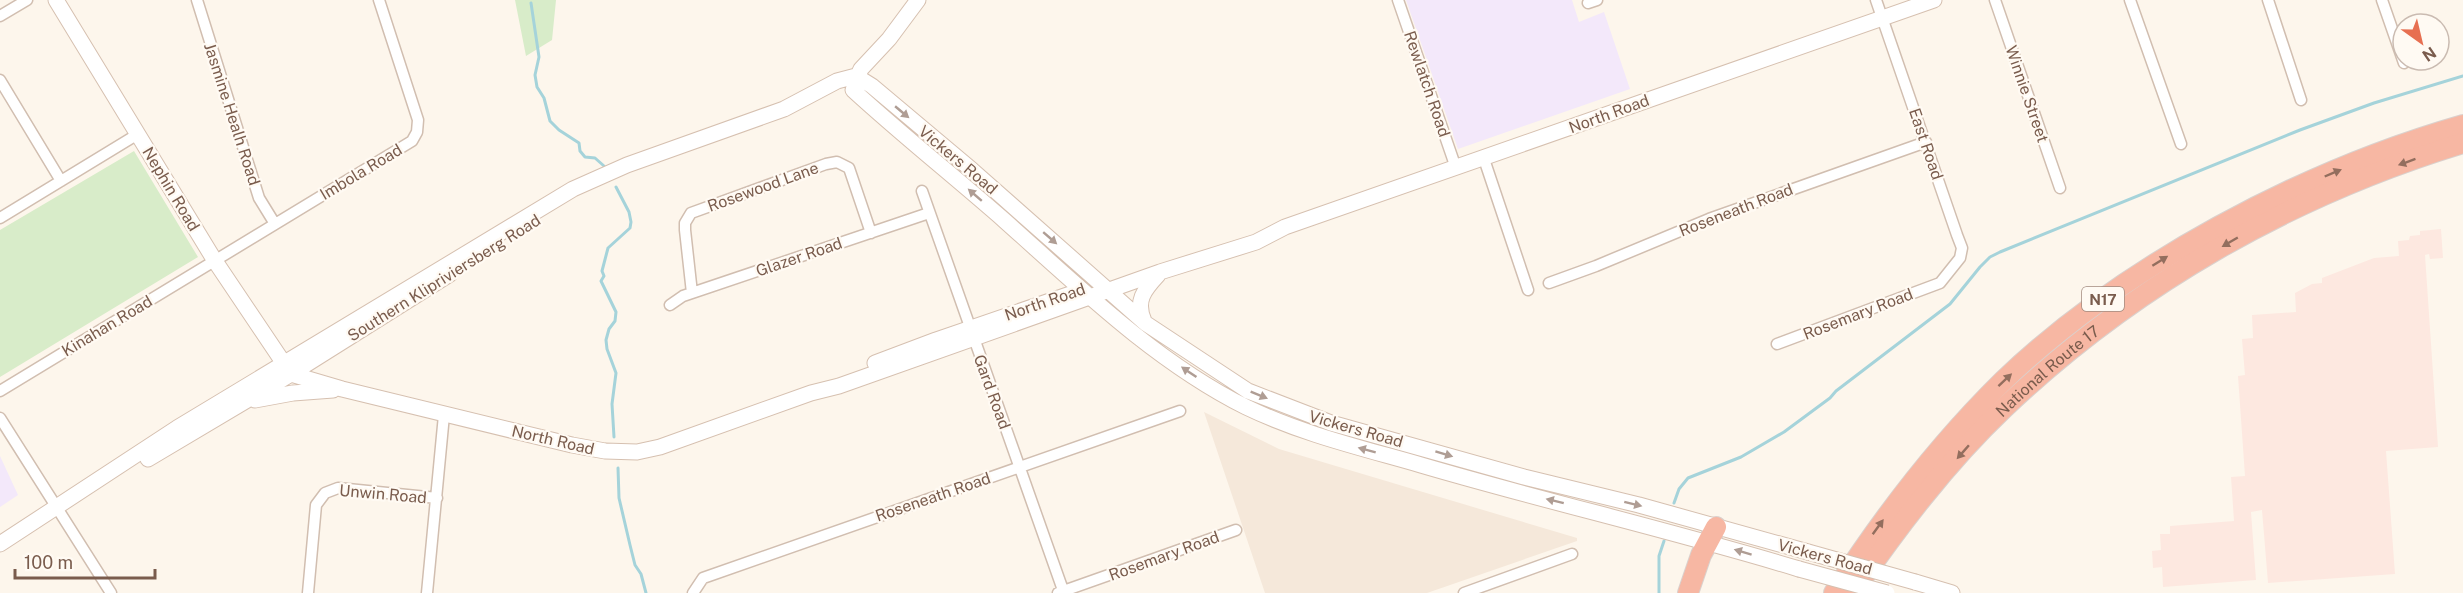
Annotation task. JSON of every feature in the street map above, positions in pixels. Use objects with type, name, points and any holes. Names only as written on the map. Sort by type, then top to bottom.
[{"type":"highway","name":"N17","points":[[1834,593],[1896,502],[1937,451],[2004,380],[2089,310],[2177,251],[2258,207],[2340,169],[2463,125]]},
{"type":"highway","name":"National Route 17","points":[[1851,593],[1923,497],[1982,430],[2042,373],[2123,308],[2200,259],[2309,202],[2375,174],[2463,143]]},
{"type":"highway","points":[[1688,593],[1712,534]]},
{"type":"main road","name":"Nephin Road","points":[[56,0],[215,261],[287,370]]},
{"type":"main road","points":[[854,83],[918,0]]},
{"type":"main road","name":"North Road","points":[[287,370],[342,389],[583,447],[630,453],[660,447],[811,393],[857,371],[971,334],[1254,233],[1285,227],[1484,159],[1934,0]]},
{"type":"main road","points":[[881,49],[875,71],[883,96]]},
{"type":"main road","name":"Vickers Road","points":[[854,83],[883,96],[972,170],[1145,323],[1242,388],[1299,412],[1712,534],[1799,569],[1887,593]]},
{"type":"main road","name":"Vickers Road","points":[[854,83],[1086,293],[1165,356],[1215,389],[1268,417],[1325,438],[1468,479],[1712,534],[1808,552],[1952,593]]},
{"type":"main road","name":"Southern Klipriviersberg Road","points":[[0,543],[235,407],[287,370],[418,289],[600,183],[781,119],[854,83]]},
{"type":"main road","name":"North Road","points":[[1103,287],[1256,242],[1285,227]]},
{"type":"main road","points":[[1047,301],[1057,287],[1055,266]]},
{"type":"main road","points":[[1145,323],[1141,314],[1140,298],[1160,272]]},
{"type":"main road","name":"North Road","points":[[971,334],[1047,301],[1086,293]]},
{"type":"main road","name":"Southern Klipriviersberg Road","points":[[53,512],[177,428],[287,370]]},
{"type":"main road","points":[[235,407],[277,395],[342,389]]},
{"type":"street","points":[[0,16],[27,0]]},
{"type":"street","name":"Jasmine Healh Road","points":[[197,0],[259,198],[275,224]]},
{"type":"street","name":"Imbola Road","points":[[215,261],[409,142],[417,132],[418,120],[414,104],[379,0]]},
{"type":"street","name":"Rewlatch Road","points":[[1398,0],[1456,168]]},
{"type":"street","name":"East Road","points":[[1876,0],[1962,248],[1957,263],[1940,283]]},
{"type":"street","name":"Winnie Street","points":[[1995,0],[2060,188]]},
{"type":"street","points":[[2130,0],[2181,144]]},
{"type":"street","points":[[2268,0],[2301,100]]},
{"type":"street","points":[[2382,0],[2391,26]]},
{"type":"street","points":[[0,81],[61,181]]},
{"type":"street","points":[[0,218],[138,134]]},
{"type":"street","name":"Roseneath Road","points":[[1549,283],[1615,259],[1709,219],[1926,142]]},
{"type":"street","points":[[1484,159],[1528,290]]},
{"type":"street","name":"Rosewood Lane","points":[[692,293],[685,230],[685,223],[691,213],[826,164],[837,162],[849,168],[871,232]]},
{"type":"street","name":"Gard Road","points":[[922,191],[1062,592]]},
{"type":"street","name":"Glazer Road","points":[[670,305],[692,293],[929,213]]},
{"type":"street","name":"Kinahan Road","points":[[0,391],[215,261]]},
{"type":"street","name":"Rosemary Road","points":[[1777,344],[1940,283]]},
{"type":"street","name":"Roseneath Road","points":[[693,593],[703,578],[1180,411]]},
{"type":"street","points":[[428,593],[444,415]]},
{"type":"street","points":[[0,418],[53,512],[111,593]]},
{"type":"street","name":"Unwin Road","points":[[308,593],[316,505],[325,494],[338,488],[437,498]]},
{"type":"street","name":"Rosemary Road","points":[[1062,592],[1236,530]]},
{"type":"street","points":[[1464,593],[1572,554]]},
{"type":"shaded area","points":[[1406,0],[1572,0],[1579,22],[1604,12],[1630,89],[1458,149]]},
{"type":"shaded area","points":[[2441,229],[2443,258],[2430,259],[2429,254],[2425,255],[2438,447],[2386,451],[2395,574],[2268,583],[2262,510],[2251,512],[2256,580],[2163,587],[2162,567],[2153,568],[2152,551],[2161,550],[2160,534],[2170,534],[2170,526],[2234,521],[2231,477],[2245,476],[2238,376],[2245,375],[2242,339],[2253,338],[2252,315],[2296,312],[2295,293],[2312,284],[2322,283],[2322,278],[2374,258],[2399,256],[2398,241],[2409,240],[2410,236],[2420,235],[2420,231]]},
{"type":"shaded area","points":[[1204,412],[1279,449],[1577,538],[1577,541],[1427,593],[1265,593]]},
{"type":"shaded area","points":[[0,456],[18,495],[0,507]]},
{"type":"green space","points":[[515,0],[556,0],[552,40],[526,56]]},
{"type":"green space","points":[[134,151],[198,257],[0,377],[0,230]]},
{"type":"waterway","points":[[531,3],[539,57],[535,75],[537,87],[544,98],[550,121],[579,143],[580,151],[585,157],[595,158],[604,166]]},
{"type":"waterway","points":[[1674,503],[1679,489],[1688,478],[1741,457],[1784,432],[1830,398],[1836,391],[1950,304],[1990,257],[2300,130],[2374,103],[2463,76]]},
{"type":"waterway","points":[[614,437],[612,404],[616,373],[606,340],[609,329],[615,321],[616,312],[601,281],[604,276],[602,271],[608,248],[630,228],[631,222],[629,212],[616,187]]},
{"type":"waterway","points":[[618,468],[619,498],[635,565],[641,574],[646,593]]},
{"type":"waterway","points":[[1659,593],[1659,556],[1664,541]]}]
